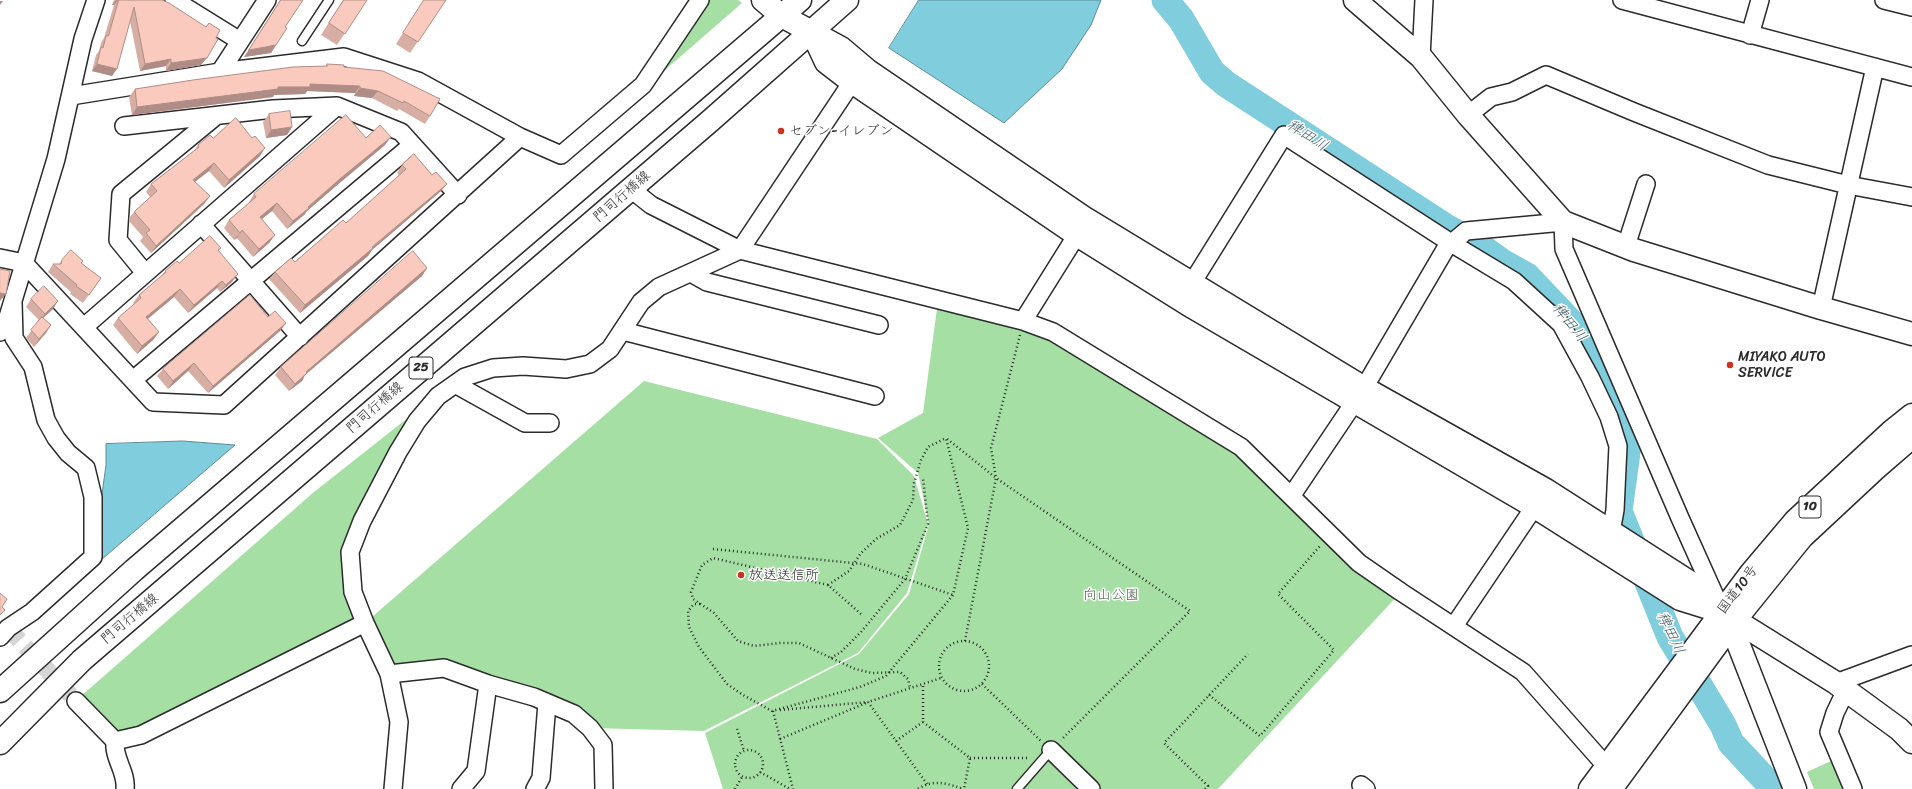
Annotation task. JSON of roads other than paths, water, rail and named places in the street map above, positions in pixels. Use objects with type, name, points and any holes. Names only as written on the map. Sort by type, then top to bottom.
[{"type":"main road","points":[[763,0],[782,16],[812,32],[826,62],[859,76],[1081,227],[1188,305],[1360,395],[1540,499],[1610,532],[1691,583],[1730,618],[1841,687],[1899,729],[1912,742]]},
{"type":"main road","name":"25","points":[[0,691],[134,570],[800,0]]},
{"type":"main road","name":"門司行橋線","points":[[0,743],[82,660],[631,189],[847,0]]},
{"type":"main road","points":[[1366,5],[1421,56],[1468,114],[1563,222],[1626,246],[1821,308],[1912,334]]},
{"type":"main road","points":[[1081,227],[1192,283],[1360,395]]},
{"type":"main road","name":"国道10号","points":[[1611,789],[1730,618],[1751,573],[1795,521],[1912,414]]},
{"type":"main road","name":"国道10号","points":[[1590,789],[1730,618],[1802,537],[1875,469],[1912,437]]},
{"type":"main road","points":[[1540,499],[1680,599],[1730,618],[1795,789]]},
{"type":"street","points":[[0,332],[8,317],[13,302],[56,159],[83,39],[96,0]]},
{"type":"street","points":[[174,0],[240,41]]},
{"type":"street","points":[[220,72],[267,0]]},
{"type":"street","points":[[71,96],[220,72],[344,57],[418,81],[520,137],[561,155],[643,85],[700,0]]},
{"type":"street","points":[[1421,56],[1424,0]]},
{"type":"street","points":[[1622,0],[1912,77]]},
{"type":"street","points":[[1750,35],[1760,0]]},
{"type":"street","points":[[1884,0],[1912,8]]},
{"type":"street","points":[[1821,308],[1875,66]]},
{"type":"street","points":[[1468,114],[1491,97],[1512,92],[1546,74],[1634,112],[1768,165],[1848,185],[1912,197]]},
{"type":"street","points":[[393,789],[399,722],[389,674],[365,623],[353,592],[350,552],[362,521],[398,452],[417,421],[438,396],[465,377],[493,368],[523,366],[566,369],[590,364],[610,349],[641,302],[660,287],[740,250],[859,76]]},
{"type":"street","points":[[124,126],[272,109],[336,106],[401,132],[458,195]]},
{"type":"street","points":[[84,327],[336,106]]},
{"type":"street","points":[[145,273],[118,240],[121,194],[216,115]]},
{"type":"street","points":[[1192,283],[1284,135],[1514,281],[1561,324],[1590,377],[1609,417],[1618,446],[1616,504],[1610,532]]},
{"type":"street","points":[[0,258],[24,262],[153,402],[224,405],[458,195],[520,137]]},
{"type":"street","points":[[133,380],[412,145]]},
{"type":"street","points":[[1626,246],[1646,184]]},
{"type":"street","points":[[631,189],[651,205],[740,250],[1023,321],[1053,332],[1241,447],[1292,495],[1360,563],[1523,672],[1607,767]]},
{"type":"street","points":[[1292,495],[1360,395],[1446,248],[1466,231],[1563,222],[1564,249],[1680,518],[1730,618]]},
{"type":"street","points":[[201,224],[300,337]]},
{"type":"street","points":[[1023,321],[1081,227]]},
{"type":"street","points":[[691,273],[707,282],[879,325]]},
{"type":"street","points":[[0,637],[8,628],[32,612],[93,557],[93,497],[86,468],[68,453],[56,438],[46,420],[33,367],[14,338],[13,302]]},
{"type":"street","points":[[623,331],[875,396]]},
{"type":"street","points":[[455,384],[525,423],[550,423]]},
{"type":"street","points":[[1454,626],[1540,499]]},
{"type":"street","points":[[115,741],[141,735],[365,623]]},
{"type":"street","points":[[1853,789],[1829,732],[1841,687],[1912,655]]},
{"type":"street","points":[[389,674],[444,668],[488,684],[547,702],[574,714],[590,728],[603,745],[604,789]]},
{"type":"street","points":[[461,789],[476,770],[488,684]]},
{"type":"street","points":[[76,701],[115,741]]},
{"type":"street","points":[[535,789],[541,778],[547,702]]},
{"type":"street","points":[[115,741],[114,750],[126,781],[125,789]]},
{"type":"street","points":[[1047,754],[1091,789]]},
{"type":"lane","points":[[302,41],[329,0]]},
{"type":"lane","points":[[1017,789],[1047,754]]},
{"type":"water","points":[[919,0],[1101,0],[1091,25],[1062,69],[1004,123],[889,48]]},
{"type":"water","points":[[183,441],[235,445],[101,560],[100,509],[106,465],[106,444]]},
{"type":"waterway","name":"稗田川","points":[[1165,0],[1181,19],[1212,72],[1226,84],[1446,227],[1477,244],[1502,262],[1527,276],[1582,334],[1614,405],[1628,445],[1619,511],[1670,637],[1723,725],[1731,743],[1774,789]]},
{"type":"tunnel","points":[[8,628],[76,701]]},
{"type":"place","name":"セブン-イレブン","points":[[781,131]]},
{"type":"place","name":"MIYAKO AUTO SERVICE","points":[[1730,365]]},
{"type":"place","name":"放送送信所","points":[[741,575]]},
{"type":"park label","name":"向山公園","points":[[1111,595]]}]
